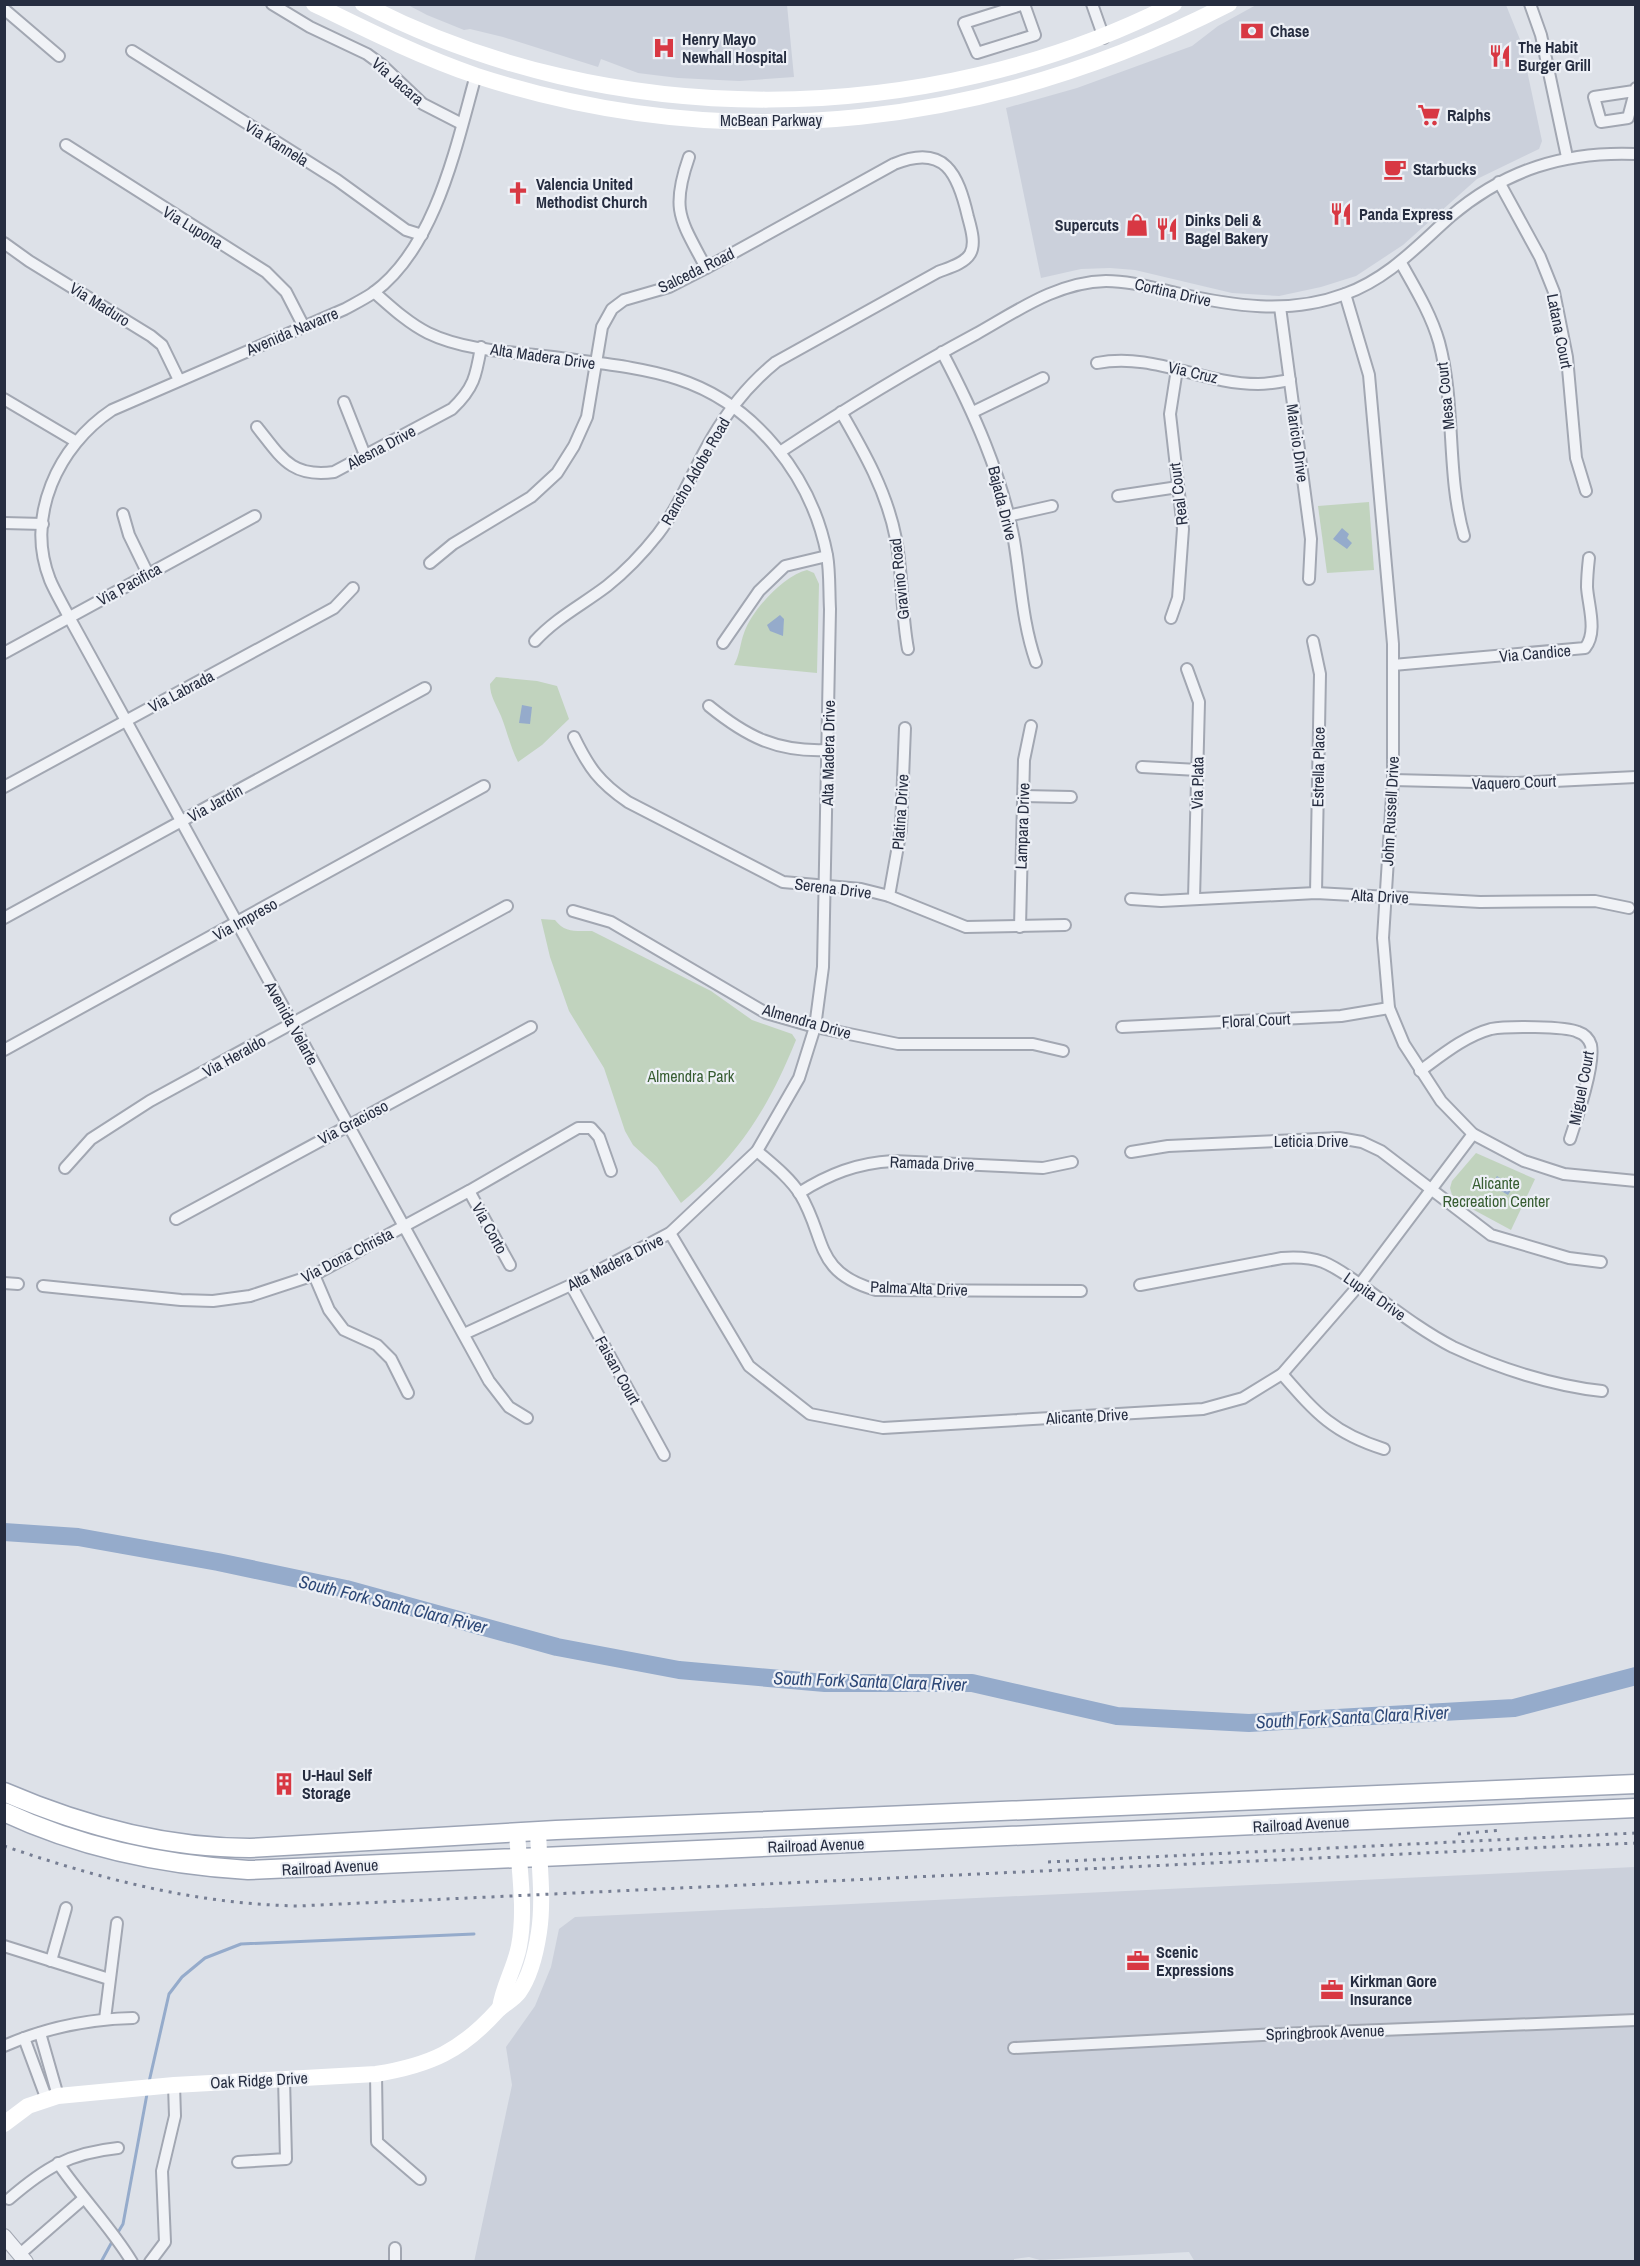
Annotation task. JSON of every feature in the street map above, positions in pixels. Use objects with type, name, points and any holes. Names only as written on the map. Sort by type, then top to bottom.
[{"type":"main road","name":"McBean Parkway","points":[[314,4],[386,39],[476,75],[586,104],[670,117],[768,122],[881,116],[1012,91],[1110,58],[1169,35],[1229,4]]},
{"type":"main road","name":"McBean Parkway","points":[[363,4],[466,50],[503,62],[617,87],[731,98],[825,98],[920,87],[1002,70],[1104,38],[1174,4]]},
{"type":"main road","name":"Railroad Avenue","points":[[4,1792],[100,1828],[165,1842],[213,1848],[250,1848],[538,1831],[1635,1784]]},
{"type":"main road","name":"Railroad Avenue","points":[[4,1812],[39,1828],[125,1854],[201,1868],[248,1870],[1635,1808]]},
{"type":"main road","name":"Oak Ridge Drive","points":[[4,2124],[28,2106],[53,2098],[174,2085],[376,2073],[407,2069],[444,2056],[477,2033],[500,2008],[518,1994],[529,1973],[536,1951],[541,1912],[538,1831]]},
{"type":"main road","name":"Oak Ridge Drive","points":[[500,2008],[502,1990],[514,1965],[520,1945],[517,1832]]},
{"type":"street","name":"Via Jacara","points":[[272,4],[310,27],[367,54],[423,104],[462,124]]},
{"type":"street","points":[[1024,4],[1035,35],[977,53],[964,23],[1024,4]]},
{"type":"street","points":[[1092,4],[1104,38]]},
{"type":"street","points":[[1530,4],[1541,35],[1567,157]]},
{"type":"street","points":[[4,9],[59,56]]},
{"type":"street","name":"Via Kannela","points":[[132,51],[337,180],[406,230],[422,235]]},
{"type":"street","name":"Avenida Navarre","points":[[69,617],[50,580],[44,560],[43,524],[46,498],[58,467],[75,441],[91,424],[112,410],[303,325],[345,309],[374,292],[403,263],[422,235],[438,199],[476,75]]},
{"type":"street","name":"Via Lupona","points":[[66,145],[266,272],[286,292],[303,325]]},
{"type":"street","name":"Cortina Drive","points":[[780,452],[897,376],[1052,292],[1083,283],[1128,282],[1225,304],[1280,307],[1317,302],[1345,294],[1401,263],[1451,216],[1499,182],[1567,157],[1635,154]]},
{"type":"street","points":[[689,157],[679,185],[678,207],[705,268]]},
{"type":"street","name":"Salceda Road","points":[[430,563],[453,544],[531,497],[557,473],[574,446],[587,417],[602,327],[612,309],[624,300],[669,287],[910,157],[931,159],[945,165],[956,176],[964,198]]},
{"type":"street","name":"Latana Court","points":[[1499,182],[1540,257],[1554,292],[1567,357],[1576,458],[1586,491]]},
{"type":"street","name":"Rancho Adobe Road","points":[[535,641],[553,622],[606,586],[630,566],[658,534],[686,492],[711,439],[741,395],[776,362],[962,261],[970,254],[973,245],[964,198]]},
{"type":"street","name":"Via Maduro","points":[[4,243],[29,261],[151,336],[162,345],[179,380]]},
{"type":"street","name":"Mesa Court","points":[[1401,263],[1430,317],[1444,365],[1455,507],[1464,536]]},
{"type":"street","name":"Alta Madera Drive","points":[[374,292],[407,320],[430,334],[481,347],[650,372],[680,380],[733,408],[760,430],[800,479],[815,516],[827,556],[830,609],[823,967],[814,1027],[799,1078],[757,1151],[670,1233],[571,1285],[464,1334]]},
{"type":"street","name":"John Russell Drive","points":[[1345,294],[1369,375],[1375,422],[1393,665],[1393,780],[1383,938],[1389,1008],[1404,1044],[1420,1071],[1441,1101],[1473,1134],[1524,1161],[1564,1174],[1635,1181]]},
{"type":"street","name":"Maricio Drive","points":[[1280,307],[1311,539],[1309,579]]},
{"type":"street","name":"Alesna Drive","points":[[257,427],[282,458],[297,470],[313,475],[334,472],[452,409],[468,394],[481,347]]},
{"type":"street","name":"Bajada Drive","points":[[942,352],[973,412],[997,471],[1008,516],[1026,633],[1036,662]]},
{"type":"street","name":"Via Cruz","points":[[1097,363],[1114,360],[1141,360],[1258,384],[1290,380]]},
{"type":"street","name":"Real Court","points":[[1171,618],[1178,598],[1183,529],[1170,414],[1177,369]]},
{"type":"street","points":[[973,412],[1043,378]]},
{"type":"street","points":[[4,399],[75,441]]},
{"type":"street","points":[[344,402],[364,455]]},
{"type":"street","name":"Gravino Road","points":[[841,412],[874,471],[886,501],[896,538],[901,577],[902,617],[908,649]]},
{"type":"street","points":[[1118,496],[1178,487]]},
{"type":"street","points":[[1008,516],[1052,506]]},
{"type":"street","points":[[123,514],[129,535],[148,574]]},
{"type":"street","name":"Via Pacifica","points":[[4,653],[255,516]]},
{"type":"street","points":[[4,524],[43,524]]},
{"type":"street","points":[[723,643],[759,591],[785,566],[827,556]]},
{"type":"street","name":"Via Candice","points":[[1393,665],[1585,648],[1590,642],[1592,632],[1587,587],[1589,558]]},
{"type":"street","name":"Via Labrada","points":[[4,787],[334,608],[353,588]]},
{"type":"street","name":"Avenida Velarte","points":[[69,617],[489,1381],[509,1407],[527,1418]]},
{"type":"street","name":"Estrella Place","points":[[1313,641],[1320,674],[1316,893]]},
{"type":"street","name":"Via Plata","points":[[1187,669],[1198,702],[1194,899]]},
{"type":"street","name":"Via Jardin","points":[[4,918],[425,688]]},
{"type":"street","points":[[709,706],[732,725],[766,743],[788,748],[828,750]]},
{"type":"street","name":"Lampara Drive","points":[[1020,927],[1024,760],[1031,726]]},
{"type":"street","name":"Platina Drive","points":[[889,896],[901,829],[905,728]]},
{"type":"street","name":"Serena Drive","points":[[574,737],[590,770],[608,788],[628,802],[783,882],[826,884],[889,896],[966,927],[1065,925]]},
{"type":"street","points":[[1142,767],[1198,770]]},
{"type":"street","name":"Vaquero Court","points":[[1393,780],[1516,783],[1635,777]]},
{"type":"street","name":"Via Impreso","points":[[4,1050],[484,786]]},
{"type":"street","points":[[1023,796],[1071,797]]},
{"type":"street","name":"Alta Drive","points":[[1131,899],[1194,899],[1316,893],[1480,902],[1595,901],[1629,908]]},
{"type":"street","name":"Via Heraldo","points":[[65,1168],[91,1139],[150,1101],[507,906]]},
{"type":"street","name":"Almendra Drive","points":[[573,911],[611,922],[766,1013],[814,1027],[898,1044],[1033,1044],[1063,1051]]},
{"type":"street","name":"Floral Court","points":[[1122,1027],[1341,1016],[1389,1008]]},
{"type":"street","name":"Via Gracioso","points":[[176,1219],[347,1124],[531,1027]]},
{"type":"street","name":"Miguel Court","points":[[1420,1071],[1465,1040],[1492,1029],[1522,1027],[1577,1031],[1587,1037],[1591,1044],[1580,1111],[1570,1138]]},
{"type":"street","name":"Via Dona Christa","points":[[43,1286],[213,1301],[250,1296],[314,1275],[469,1191],[578,1128],[591,1128],[600,1137],[611,1171]]},
{"type":"street","name":"Alicante Drive","points":[[670,1233],[749,1366],[810,1414],[883,1428],[1203,1409],[1243,1398],[1282,1374],[1360,1284],[1473,1134]]},
{"type":"street","name":"Leticia Drive","points":[[1131,1152],[1168,1146],[1340,1138],[1362,1142],[1380,1151],[1491,1235],[1569,1258],[1601,1262]]},
{"type":"street","name":"Palma Alta Drive","points":[[757,1151],[799,1192],[826,1258],[839,1274],[858,1285],[876,1290],[1081,1291]]},
{"type":"street","name":"Ramada Drive","points":[[799,1192],[850,1167],[871,1162],[1043,1168],[1072,1162]]},
{"type":"street","name":"Via Corto","points":[[469,1191],[510,1265]]},
{"type":"street","name":"Lupita Drive","points":[[1140,1285],[1282,1258],[1304,1257],[1323,1262],[1360,1284],[1452,1346],[1504,1366],[1579,1389],[1602,1391]]},
{"type":"street","points":[[314,1275],[329,1310],[344,1330],[377,1345],[391,1359],[408,1393]]},
{"type":"street","points":[[4,1283],[18,1284]]},
{"type":"street","name":"Faisan Court","points":[[571,1285],[664,1455]]},
{"type":"street","points":[[1282,1374],[1317,1415],[1353,1439],[1384,1449]]},
{"type":"street","points":[[51,1961],[66,1908]]},
{"type":"street","points":[[105,2019],[117,1923]]},
{"type":"street","points":[[4,1946],[109,1979]]},
{"type":"street","points":[[4,2046],[55,2027],[105,2019],[133,2018]]},
{"type":"street","name":"Springbrook Avenue","points":[[1014,2048],[1279,2034],[1635,2020]]},
{"type":"street","points":[[39,2033],[53,2098]]},
{"type":"street","points":[[24,2037],[53,2098]]},
{"type":"street","points":[[376,2073],[377,2142],[420,2180]]},
{"type":"street","points":[[238,2162],[286,2159],[284,2078]]},
{"type":"street","points":[[150,2262],[165,2242],[162,2171],[165,2150],[176,2116],[174,2085]]},
{"type":"street","points":[[9,2199],[38,2174],[58,2163],[88,2151],[118,2148]]},
{"type":"street","points":[[58,2163],[83,2199],[120,2241],[132,2262]]},
{"type":"street","points":[[4,2236],[23,2258],[83,2199]]},
{"type":"street","points":[[395,2248],[395,2262]]},
{"type":"shaded area","name":"Henry Mayo Newhall Hospital","points":[[408,5],[787,5],[794,77],[739,81],[678,78],[638,73],[601,59],[598,67],[503,37],[470,29],[464,30]]},
{"type":"shaded area","points":[[1256,5],[1506,5],[1521,42],[1542,141],[1539,149],[1477,179],[1403,245],[1356,276],[1321,287],[1279,296],[1232,293],[1135,270],[1110,268],[1081,269],[1041,278],[1006,108],[1077,88],[1192,46],[1218,26]]},
{"type":"shaded area","points":[[1635,1867],[1635,2261],[1195,2262],[1189,2252],[1040,2260],[1029,2257],[1014,2259],[1014,2262],[474,2262],[512,2085],[506,2047],[535,2006],[551,1967],[559,1929],[575,1917]]},
{"type":"green space","points":[[1369,502],[1374,570],[1327,573],[1318,506]]},
{"type":"green space","points":[[807,570],[814,573],[819,584],[817,673],[734,665],[744,633],[754,614],[788,579]]},
{"type":"green space","points":[[496,677],[537,681],[557,686],[569,719],[542,745],[518,762],[491,692],[490,684]]},
{"type":"green space","name":"Almendra Park","points":[[541,919],[555,920],[571,930],[592,931],[711,991],[752,1020],[792,1034],[796,1040],[774,1088],[750,1129],[720,1167],[681,1203],[657,1167],[633,1145],[625,1131],[604,1068],[569,1011],[550,957]]},
{"type":"green space","name":"Alicante Recreation Center","points":[[1476,1153],[1535,1179],[1511,1230],[1452,1195],[1450,1188],[1452,1181]]},
{"type":"water","points":[[1342,528],[1349,534],[1347,538],[1352,543],[1347,549],[1333,539]]},
{"type":"water","points":[[780,615],[784,619],[783,636],[770,631],[767,625]]},
{"type":"water","points":[[522,705],[532,707],[530,724],[519,723]]},
{"type":"water","points":[[1497,1176],[1513,1187],[1508,1195],[1491,1185]]},
{"type":"waterway","name":"South Fork Santa Clara River","points":[[4,1532],[78,1537],[218,1562],[346,1589],[557,1647],[679,1670],[825,1683],[972,1683],[1117,1716],[1249,1723],[1514,1708],[1636,1676]]},
{"type":"waterway","points":[[149,2082],[169,1994],[182,1977],[205,1958],[241,1944],[474,1934]]},
{"type":"waterway","points":[[117,2234],[123,2224],[147,2094]]},
{"type":"waterway","points":[[101,2262],[113,2240]]},
{"type":"railway","points":[[1458,1834],[1501,1830]]},
{"type":"railway","points":[[1048,1862],[1636,1833]]},
{"type":"railway","points":[[4,1846],[76,1869],[149,1888],[222,1900],[298,1906],[1636,1843]]},
{"type":"place","name":"Chase","points":[[1252,31]]},
{"type":"place","name":"Henry Mayo Newhall Hospital","points":[[664,48]]},
{"type":"place","name":"The Habit Burger Grill","points":[[1500,56]]},
{"type":"place","name":"Ralphs","points":[[1429,115]]},
{"type":"place","name":"Starbucks","points":[[1395,169]]},
{"type":"place","name":"Valencia United Methodist Church","points":[[518,193]]},
{"type":"place","name":"Panda Express","points":[[1341,214]]},
{"type":"place","name":"Supercuts","points":[[1137,225]]},
{"type":"place","name":"Dinks Deli & Bagel Bakery","points":[[1167,229]]},
{"type":"place","name":"U-Haul Self Storage","points":[[284,1784]]},
{"type":"place","name":"Scenic Expressions","points":[[1138,1961]]},
{"type":"place","name":"Kirkman Gore Insurance","points":[[1332,1990]]}]
